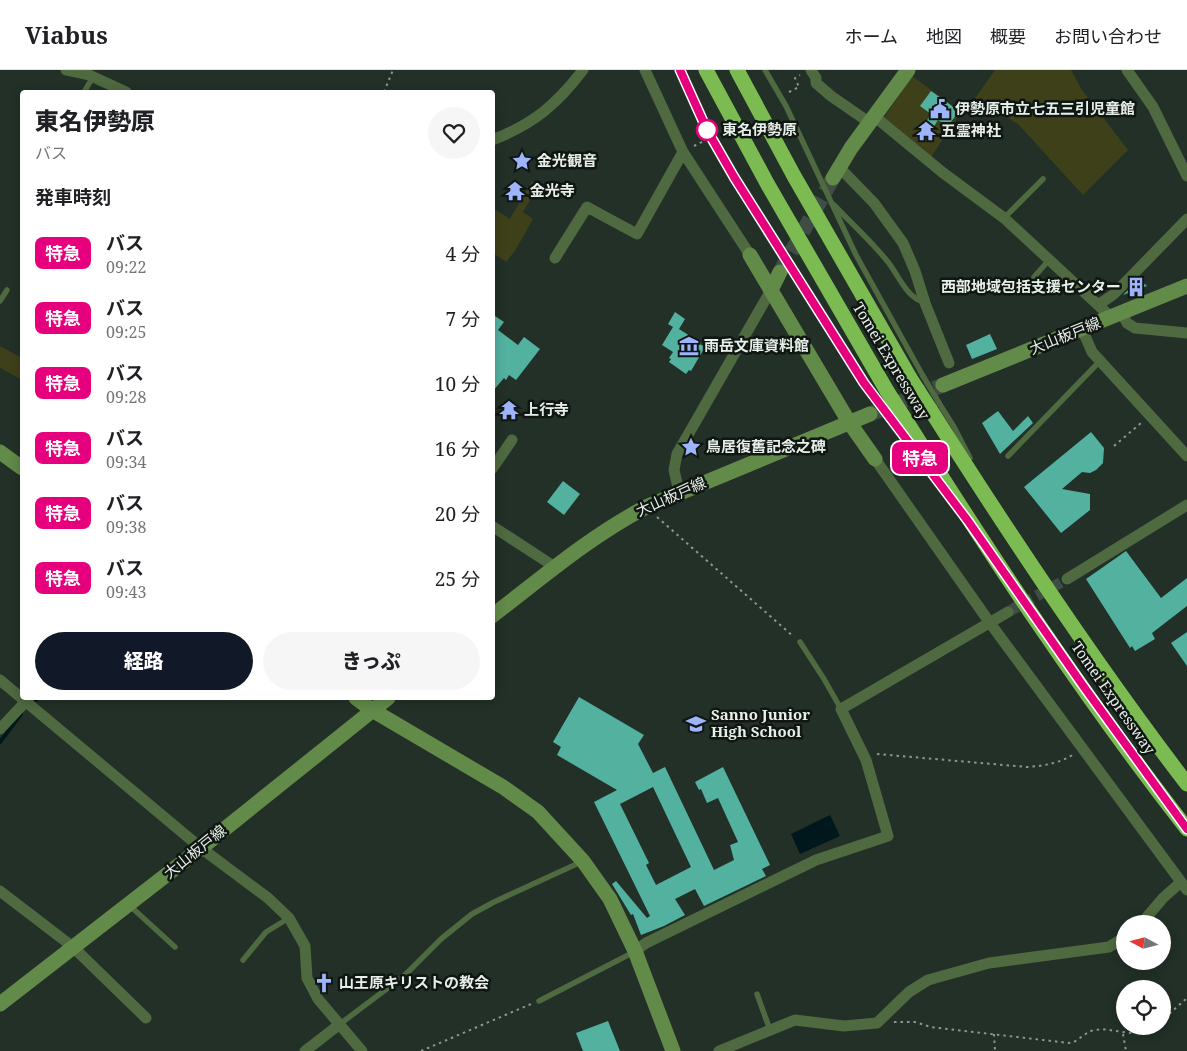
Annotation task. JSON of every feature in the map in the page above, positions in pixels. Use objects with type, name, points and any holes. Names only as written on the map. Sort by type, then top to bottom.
[{"type":"highway","name":"Tomei Expressway","points":[[706,70],[881,394],[1084,687],[1187,829]]},
{"type":"highway","name":"Tomei Expressway","points":[[736,70],[812,210],[935,406],[997,514],[1108,676],[1187,784]]},
{"type":"main road","points":[[836,172],[908,70]]},
{"type":"main road","points":[[750,255],[849,422],[875,459]]},
{"type":"main road","points":[[771,290],[780,272]]},
{"type":"main road","name":"大山板戸線","points":[[943,385],[1187,286]]},
{"type":"main road","name":"大山板戸線","points":[[495,614],[613,524],[679,492],[870,414]]},
{"type":"main road","points":[[0,452],[20,467]]},
{"type":"main road","points":[[359,700],[372,710],[503,787],[538,812],[583,861],[610,899],[635,951],[673,1051]]},
{"type":"main road","name":"大山板戸線","points":[[0,1004],[201,848],[385,700]]},
{"type":"street","points":[[66,70],[94,77],[122,90]]},
{"type":"street","points":[[495,139],[508,134],[538,117],[565,94],[583,70]]},
{"type":"street","points":[[646,70],[688,149],[750,255]]},
{"type":"street","points":[[1127,70],[1153,107],[1187,176]]},
{"type":"street","points":[[806,72],[816,78],[816,83],[831,96],[872,120],[1004,218],[1098,305],[1135,328],[1187,333]]},
{"type":"street","points":[[555,258],[586,207],[637,234],[688,149]]},
{"type":"street","points":[[836,172],[874,204],[898,236],[915,271],[924,303],[949,363]]},
{"type":"street","points":[[1098,305],[1114,294],[1187,219]]},
{"type":"street","points":[[679,492],[674,470],[677,454],[771,290]]},
{"type":"street","points":[[1082,329],[1092,352],[1187,456]]},
{"type":"street","points":[[495,465],[512,440]]},
{"type":"street","points":[[875,459],[990,623],[1184,886],[1163,898],[1149,915]]},
{"type":"street","points":[[1067,578],[1187,505]]},
{"type":"street","points":[[495,528],[555,567]]},
{"type":"street","points":[[635,951],[646,943],[816,860],[888,836],[866,760],[841,709],[1008,612]]},
{"type":"street","points":[[0,680],[20,694]]},
{"type":"street","points":[[0,729],[26,700]]},
{"type":"street","points":[[28,700],[201,848],[268,898],[289,918],[305,946],[308,978],[318,999],[362,1051]]},
{"type":"street","points":[[0,891],[73,947],[146,1018]]},
{"type":"street","points":[[719,1051],[796,1020],[844,1026],[876,1023],[909,992],[928,980],[989,964],[1109,947],[1116,943]]},
{"type":"street","points":[[305,1051],[340,1024]]},
{"type":"lane","points":[[680,70],[707,130],[803,289],[881,394]]},
{"type":"lane","points":[[765,70],[786,106],[829,200],[917,377]]},
{"type":"lane","points":[[85,90],[94,77]]},
{"type":"lane","points":[[1004,218],[1042,179]]},
{"type":"lane","points":[[829,200],[888,262],[912,295],[924,303]]},
{"type":"lane","points":[[1034,277],[1050,259]]},
{"type":"lane","points":[[0,301],[7,290]]},
{"type":"lane","points":[[1008,456],[1100,361]]},
{"type":"lane","points":[[800,642],[841,709]]},
{"type":"lane","points":[[340,1024],[405,975],[441,939],[472,914],[583,861]]},
{"type":"lane","points":[[129,904],[175,947]]},
{"type":"lane","points":[[243,960],[266,932],[289,918]]},
{"type":"lane","points":[[538,1001],[635,951]]},
{"type":"lane","points":[[757,994],[770,1030]]},
{"type":"path","points":[[385,90],[393,70]]},
{"type":"path","points":[[785,95],[799,87],[795,78],[806,72]]},
{"type":"path","points":[[688,149],[706,140]]},
{"type":"path","points":[[1114,446],[1150,415]]},
{"type":"path","points":[[646,507],[800,642]]},
{"type":"path","points":[[863,753],[1042,766],[1067,759],[1082,749]]},
{"type":"path","points":[[1171,1012],[1187,998]]},
{"type":"path","points":[[421,1051],[538,1001]]},
{"type":"path","points":[[880,1020],[883,1022],[915,1022],[931,1027],[1069,1043],[1074,1042],[1090,1031],[1102,1029],[1116,1032]]},
{"type":"path","points":[[994,1034],[995,1051]]},
{"type":"path","points":[[1123,1035],[1126,1051]]},
{"type":"green space","points":[[995,70],[1071,70],[1082,90],[1128,150],[1083,195],[1018,124],[975,98]]},
{"type":"green space","points":[[912,76],[961,112],[931,157],[883,119]]},
{"type":"green space","points":[[532,181],[539,185],[523,212],[533,219],[515,251],[506,262],[495,254],[495,209],[510,219]]},
{"type":"green space","points":[[0,346],[20,357],[20,379],[0,368]]},
{"type":"water","points":[[830,815],[840,836],[800,854],[791,834]]},
{"type":"building","name":"伊勢原市立七五三引児童館","points":[[931,91],[959,111],[948,126],[938,120],[927,138],[919,133],[931,114],[920,106]]},
{"type":"building","points":[[1139,279],[1147,286],[1123,295]]},
{"type":"building","points":[[675,312],[685,319],[679,329],[705,347],[691,371],[689,370],[686,374],[669,362],[673,352],[662,345],[673,327],[668,324]]},
{"type":"building","points":[[495,316],[504,322],[498,330],[518,345],[524,337],[540,349],[516,380],[509,375],[506,380],[504,378],[495,388]]},
{"type":"building","points":[[990,334],[997,349],[972,359],[966,345]]},
{"type":"building","points":[[998,411],[1013,431],[1028,416],[1033,423],[1000,454],[982,423]]},
{"type":"building","points":[[1091,432],[1104,448],[1103,463],[1090,473],[1082,472],[1062,489],[1090,494],[1090,510],[1061,533],[1024,487]]},
{"type":"building","points":[[563,481],[580,494],[564,515],[547,502]]},
{"type":"building","points":[[1126,551],[1161,598],[1187,578],[1187,606],[1152,633],[1155,639],[1135,651],[1132,646],[1130,648],[1086,579]]},
{"type":"building","points":[[1187,632],[1187,666],[1171,643]]},
{"type":"building","points":[[579,697],[644,735],[638,744],[653,773],[665,767],[714,870],[734,860],[730,845],[738,842],[718,798],[707,803],[701,789],[699,790],[695,782],[723,767],[770,865],[762,869],[766,876],[704,906],[695,889],[675,899],[685,915],[641,935],[633,914],[631,915],[612,884],[616,881],[647,918],[650,916],[594,802],[617,790],[557,755],[561,747],[553,742]],"holes":[[[653,787],[691,867],[656,885],[646,865],[649,863],[620,804]]]},
{"type":"building","points":[[608,1021],[620,1051],[583,1051],[576,1033]]},
{"type":"waterway","points":[[0,742],[21,714]]},
{"type":"tunnel","points":[[780,272],[833,178]]},
{"type":"tunnel","points":[[870,414],[943,385]]},
{"type":"tunnel","points":[[1008,612],[1067,579]]},
{"type":"bus line","name":"特急","points":[[680,70],[707,130],[734,177],[864,383],[968,521],[1084,687],[1187,829]]},
{"type":"place","name":"伊勢原市立七五三引児童館","points":[[940,109]]},
{"type":"place","name":"東名伊勢原","points":[[707,130]]},
{"type":"place","name":"五霊神社","points":[[926,131]]},
{"type":"place","name":"金光観音","points":[[522,161]]},
{"type":"place","name":"金光寺","points":[[515,191]]},
{"type":"place","name":"西部地域包括支援センター","points":[[1136,287]]},
{"type":"place","name":"雨岳文庫資料館","points":[[689,346]]},
{"type":"place","name":"上行寺","points":[[509,410]]},
{"type":"place","name":"鳥居復舊記念之碑","points":[[691,447]]},
{"type":"place","name":"Sanno Junior High School","points":[[696,724]]},
{"type":"place","name":"山王原キリストの教会","points":[[324,983]]}]
